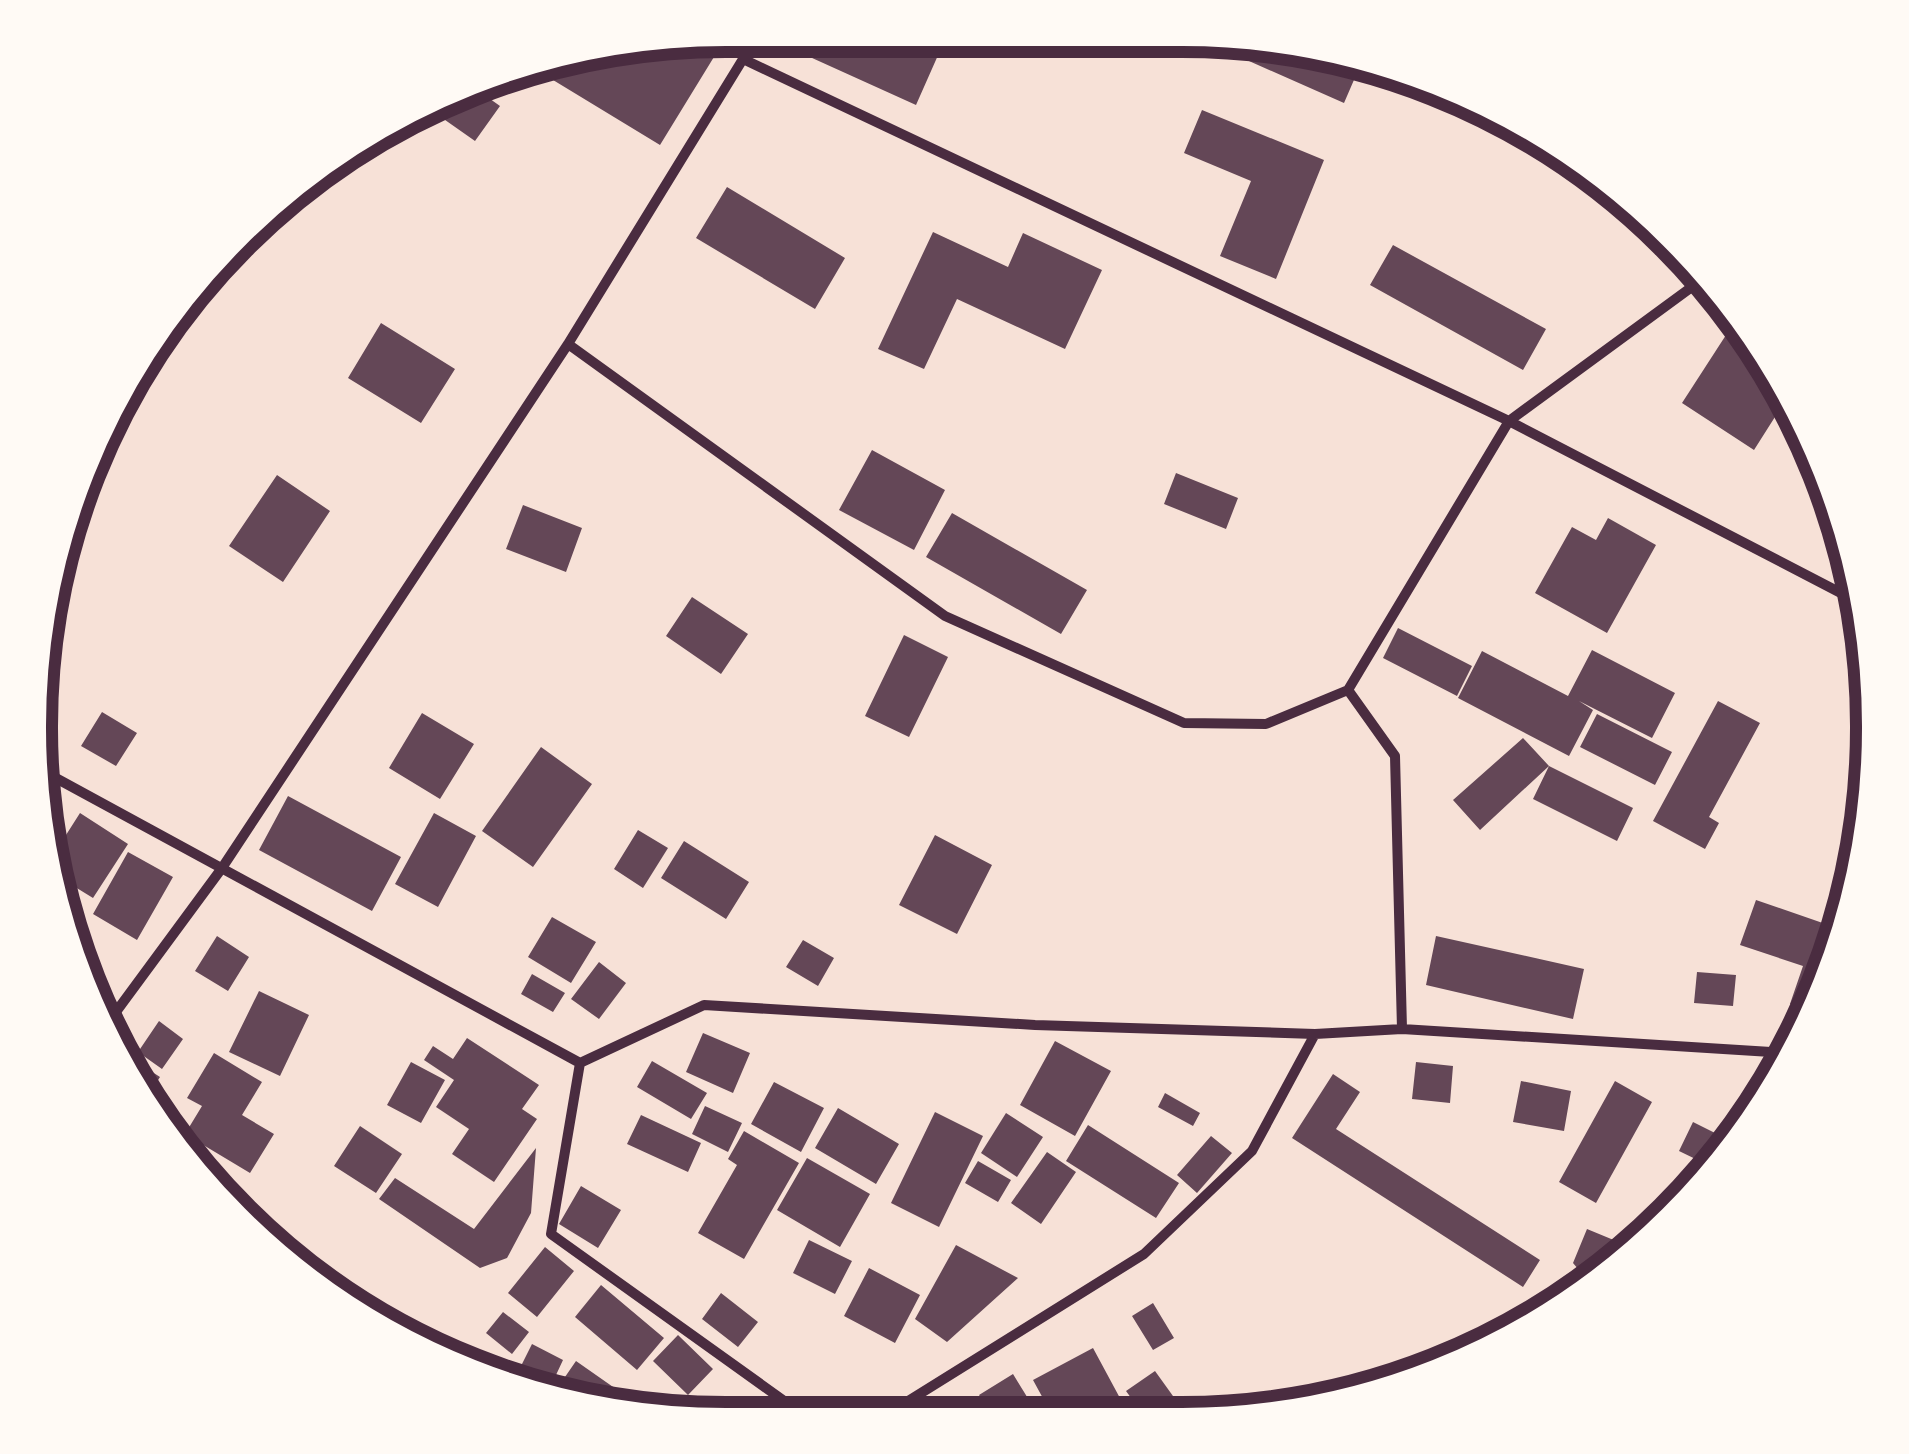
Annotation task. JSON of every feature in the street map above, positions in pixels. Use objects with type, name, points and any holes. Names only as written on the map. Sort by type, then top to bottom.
[{"type":"street","points":[[116,1012],[222,868],[568,344],[742,59],[1509,420],[1844,595]]},
{"type":"street","points":[[568,344],[945,616],[1184,722],[1266,724],[1348,690],[1509,420],[1693,286]]},
{"type":"street","points":[[1348,690],[1396,756],[1402,1029]]},
{"type":"street","points":[[55,777],[580,1063]]},
{"type":"street","points":[[580,1063],[704,1005],[1035,1025],[1315,1034],[1402,1029],[1772,1052]]},
{"type":"street","points":[[907,1402],[1144,1254],[1252,1151],[1315,1034]]},
{"type":"street","points":[[580,1063],[552,1234],[786,1402]]},
{"type":"building","points":[[717,52],[660,145],[547,76],[639,58]]},
{"type":"building","points":[[799,52],[939,53],[916,105]]},
{"type":"building","points":[[1240,57],[1270,58],[1356,75],[1344,103]]},
{"type":"building","points":[[487,97],[500,106],[475,141],[441,117]]},
{"type":"building","points":[[1202,110],[1324,160],[1276,279],[1220,256],[1251,181],[1184,153]]},
{"type":"building","points":[[727,187],[845,258],[815,309],[696,238]]},
{"type":"building","points":[[933,232],[1008,267],[1023,233],[1102,270],[1065,349],[957,299],[924,369],[878,349]]},
{"type":"building","points":[[1393,245],[1546,329],[1523,370],[1370,285]]},
{"type":"building","points":[[381,323],[455,369],[421,423],[348,378]]},
{"type":"building","points":[[1726,335],[1743,352],[1778,412],[1754,450],[1682,403]]},
{"type":"building","points":[[872,450],[945,490],[914,550],[839,510]]},
{"type":"building","points":[[1176,473],[1238,498],[1226,529],[1164,504]]},
{"type":"building","points":[[277,475],[330,511],[283,582],[229,546]]},
{"type":"building","points":[[523,505],[582,528],[566,572],[506,549]]},
{"type":"building","points":[[952,513],[1087,590],[1061,634],[926,557]]},
{"type":"building","points":[[1608,518],[1656,545],[1607,633],[1535,593],[1572,527],[1596,540]]},
{"type":"building","points":[[692,597],[748,634],[721,674],[666,636]]},
{"type":"building","points":[[1398,628],[1472,666],[1457,696],[1383,658]]},
{"type":"building","points":[[904,635],[948,657],[909,737],[865,716]]},
{"type":"building","points":[[1592,650],[1675,693],[1652,738],[1579,701],[1593,710],[1569,756],[1458,698],[1482,651],[1568,696]]},
{"type":"building","points":[[1718,701],[1760,723],[1709,817],[1719,823],[1705,849],[1653,821]]},
{"type":"building","points":[[102,712],[137,733],[116,766],[81,746]]},
{"type":"building","points":[[422,713],[474,744],[440,799],[389,768]]},
{"type":"building","points":[[1597,714],[1672,752],[1655,785],[1580,747]]},
{"type":"building","points":[[1523,738],[1549,766],[1480,830],[1453,800]]},
{"type":"building","points":[[541,747],[592,784],[533,867],[482,831]]},
{"type":"building","points":[[1549,766],[1633,808],[1617,841],[1533,799]]},
{"type":"building","points":[[288,796],[401,857],[372,911],[259,850]]},
{"type":"building","points":[[80,813],[128,844],[93,898],[71,884],[62,841]]},
{"type":"building","points":[[434,813],[476,836],[438,907],[395,884]]},
{"type":"building","points":[[638,830],[668,848],[643,888],[614,869]]},
{"type":"building","points":[[935,835],[992,865],[957,934],[899,905]]},
{"type":"building","points":[[684,841],[749,882],[726,919],[661,878]]},
{"type":"building","points":[[128,852],[173,877],[137,940],[93,914]]},
{"type":"building","points":[[1756,900],[1827,925],[1796,1006],[1790,1004],[1803,966],[1740,945]]},
{"type":"building","points":[[552,917],[596,942],[571,983],[528,957]]},
{"type":"building","points":[[217,936],[249,957],[228,991],[195,971]]},
{"type":"building","points":[[1436,936],[1584,969],[1573,1019],[1426,985]]},
{"type":"building","points":[[803,940],[834,958],[818,986],[786,967]]},
{"type":"building","points":[[599,962],[626,983],[599,1019],[571,999]]},
{"type":"building","points":[[1697,972],[1736,975],[1733,1006],[1694,1003]]},
{"type":"building","points":[[532,974],[565,993],[553,1012],[521,994]]},
{"type":"building","points":[[259,991],[309,1015],[280,1076],[229,1052]]},
{"type":"building","points":[[159,1021],[183,1039],[162,1069],[138,1052]]},
{"type":"building","points":[[703,1033],[750,1053],[733,1093],[686,1072]]},
{"type":"building","points":[[467,1038],[539,1085],[522,1109],[537,1119],[494,1182],[452,1154],[469,1129],[436,1107],[454,1080],[424,1060],[433,1046],[453,1059]]},
{"type":"building","points":[[1055,1041],[1111,1071],[1075,1136],[1020,1105]]},
{"type":"building","points":[[214,1053],[262,1082],[242,1115],[274,1134],[250,1173],[192,1138],[187,1131],[202,1106],[187,1098]]},
{"type":"building","points":[[652,1061],[707,1093],[691,1119],[637,1087]]},
{"type":"building","points":[[411,1062],[445,1080],[421,1123],[387,1105]]},
{"type":"building","points":[[1416,1062],[1453,1066],[1450,1103],[1412,1099]]},
{"type":"building","points":[[145,1067],[160,1077],[155,1084]]},
{"type":"building","points":[[1333,1074],[1360,1092],[1336,1129],[1540,1260],[1523,1287],[1292,1138]]},
{"type":"building","points":[[1521,1081],[1571,1091],[1564,1131],[1513,1122]]},
{"type":"building","points":[[1615,1081],[1652,1102],[1596,1203],[1559,1182]]},
{"type":"building","points":[[774,1082],[824,1108],[801,1152],[751,1124]]},
{"type":"building","points":[[1165,1093],[1200,1113],[1193,1126],[1158,1107]]},
{"type":"building","points":[[705,1106],[742,1123],[728,1152],[692,1134]]},
{"type":"building","points":[[838,1108],[899,1144],[876,1184],[815,1148]]},
{"type":"building","points":[[935,1112],[983,1136],[939,1227],[891,1203]]},
{"type":"building","points":[[1006,1113],[1043,1137],[1017,1177],[981,1153]]},
{"type":"building","points":[[641,1115],[701,1143],[688,1172],[627,1144]]},
{"type":"building","points":[[1693,1122],[1719,1135],[1699,1160],[1679,1151]]},
{"type":"building","points":[[1088,1125],[1179,1183],[1156,1218],[1066,1161]]},
{"type":"building","points":[[360,1126],[402,1154],[376,1193],[334,1166]]},
{"type":"building","points":[[744,1131],[799,1163],[744,1259],[698,1233],[737,1165],[728,1159]]},
{"type":"building","points":[[1211,1136],[1232,1153],[1197,1193],[1177,1175]]},
{"type":"building","points":[[536,1148],[531,1213],[507,1258],[480,1268],[379,1199],[395,1178],[474,1229]]},
{"type":"building","points":[[1047,1152],[1076,1172],[1041,1224],[1011,1203]]},
{"type":"building","points":[[807,1158],[870,1194],[840,1247],[777,1210]]},
{"type":"building","points":[[978,1161],[1011,1180],[998,1202],[965,1183]]},
{"type":"building","points":[[581,1186],[621,1210],[598,1248],[559,1224]]},
{"type":"building","points":[[1587,1229],[1618,1242],[1580,1271],[1573,1263]]},
{"type":"building","points":[[809,1240],[852,1261],[835,1294],[793,1273]]},
{"type":"building","points":[[956,1245],[1018,1278],[947,1342],[915,1319]]},
{"type":"building","points":[[545,1247],[574,1271],[537,1317],[508,1293]]},
{"type":"building","points":[[869,1268],[920,1295],[895,1343],[844,1316]]},
{"type":"building","points":[[601,1285],[664,1338],[637,1370],[575,1317]]},
{"type":"building","points":[[721,1293],[758,1322],[738,1347],[702,1319]]},
{"type":"building","points":[[1153,1303],[1174,1338],[1153,1350],[1132,1316]]},
{"type":"building","points":[[503,1312],[529,1332],[512,1354],[486,1333]]},
{"type":"building","points":[[678,1335],[713,1369],[688,1395],[653,1361]]},
{"type":"building","points":[[532,1344],[563,1360],[554,1379],[520,1369]]},
{"type":"building","points":[[1093,1348],[1122,1402],[1045,1402],[1033,1380]]},
{"type":"building","points":[[576,1361],[622,1393],[595,1389],[562,1381]]},
{"type":"building","points":[[1155,1371],[1177,1402],[1134,1402],[1126,1391]]},
{"type":"building","points":[[1013,1374],[1030,1402],[983,1402],[979,1395]]}]
